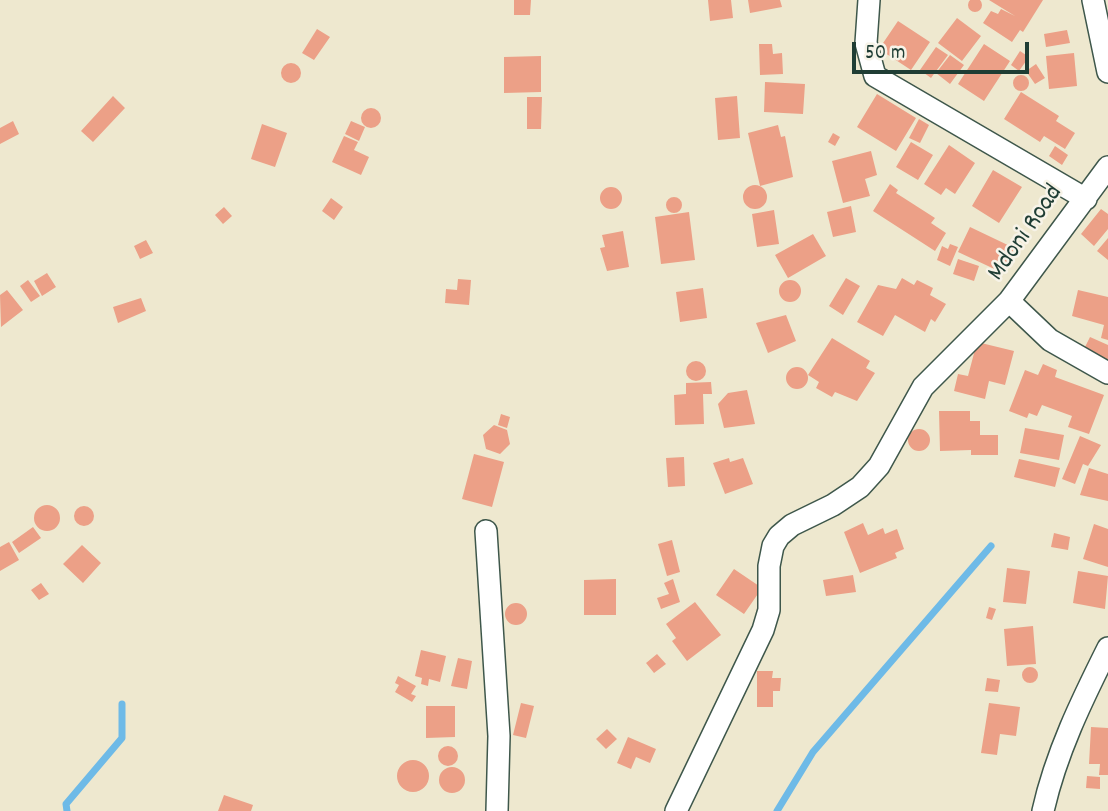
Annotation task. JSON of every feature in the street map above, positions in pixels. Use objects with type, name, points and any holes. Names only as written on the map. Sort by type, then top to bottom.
[{"type":"street","points":[[869,0],[866,43],[875,76],[1086,199]]},
{"type":"street","points":[[1093,0],[1108,72]]},
{"type":"street","name":"Mdoni Road","points":[[1108,167],[1009,301],[1050,340],[1108,373]]},
{"type":"street","points":[[676,811],[763,630],[769,610],[769,566],[773,546],[779,536],[860,486],[879,466],[923,387],[1009,301]]},
{"type":"street","points":[[486,531],[499,736],[497,811]]},
{"type":"street","points":[[1043,811],[1076,713],[1108,648]]},
{"type":"building","points":[[975,-2],[980,0],[980,10],[975,12],[970,10],[968,5],[970,0]]},
{"type":"building","points":[[514,0],[531,0],[530,15],[514,15]]},
{"type":"building","points":[[708,0],[731,0],[733,18],[710,21]]},
{"type":"building","points":[[748,0],[780,0],[782,7],[750,13]]},
{"type":"building","points":[[989,0],[1043,0],[1023,32],[1020,30],[1012,42],[983,23],[991,11],[998,14],[1001,9],[1015,16]]},
{"type":"building","points":[[957,18],[981,36],[962,61],[938,43]]},
{"type":"building","points":[[898,21],[930,42],[911,70],[879,49]]},
{"type":"building","points":[[317,29],[330,37],[314,60],[302,53]]},
{"type":"building","points":[[1067,30],[1070,43],[1046,47],[1044,34]]},
{"type":"building","points":[[759,44],[772,44],[773,54],[782,53],[783,74],[760,75]]},
{"type":"building","points":[[984,44],[1010,61],[984,101],[958,84]]},
{"type":"building","points":[[936,47],[948,55],[931,78],[920,70]]},
{"type":"building","points":[[1020,51],[1029,57],[1019,71],[1011,65]]},
{"type":"building","points":[[1074,53],[1077,86],[1049,89],[1046,56]]},
{"type":"building","points":[[950,55],[964,65],[950,84],[936,73]]},
{"type":"building","points":[[541,56],[541,92],[504,93],[504,57]]},
{"type":"building","points":[[291,63],[298,66],[301,73],[298,80],[291,83],[284,80],[281,73],[284,66]]},
{"type":"building","points":[[1036,64],[1045,78],[1035,84],[1026,71]]},
{"type":"building","points":[[1021,75],[1027,77],[1027,89],[1021,91],[1015,89],[1013,83],[1015,77]]},
{"type":"building","points":[[765,82],[805,84],[803,114],[764,112]]},
{"type":"building","points":[[1021,92],[1059,116],[1056,121],[1075,133],[1065,149],[1044,136],[1040,142],[1004,119]]},
{"type":"building","points":[[877,94],[916,118],[896,151],[857,127]]},
{"type":"building","points":[[113,96],[125,108],[93,142],[81,131]]},
{"type":"building","points":[[737,96],[740,138],[718,140],[715,98]]},
{"type":"building","points":[[527,97],[542,97],[541,129],[527,129]]},
{"type":"building","points":[[371,108],[378,111],[381,118],[378,125],[371,128],[364,125],[361,118],[364,111]]},
{"type":"building","points":[[919,119],[929,125],[920,143],[909,138]]},
{"type":"building","points":[[13,121],[19,134],[0,144],[0,128]]},
{"type":"building","points":[[351,121],[365,127],[359,141],[345,134]]},
{"type":"building","points":[[262,124],[287,133],[275,167],[251,159]]},
{"type":"building","points":[[778,125],[781,137],[785,136],[793,177],[760,186],[748,133]]},
{"type":"building","points":[[833,133],[840,137],[835,146],[828,142]]},
{"type":"building","points":[[344,136],[358,142],[354,150],[369,157],[361,175],[332,162]]},
{"type":"building","points":[[911,142],[933,155],[918,180],[896,167]]},
{"type":"building","points":[[949,145],[975,163],[955,194],[946,188],[941,195],[924,184]]},
{"type":"building","points":[[1055,146],[1068,155],[1062,165],[1049,156]]},
{"type":"building","points":[[871,151],[877,175],[865,179],[870,196],[843,203],[832,161]]},
{"type":"building","points":[[993,170],[1022,187],[999,223],[972,206]]},
{"type":"building","points":[[890,184],[898,190],[896,193],[935,218],[931,223],[946,233],[935,251],[873,211]]},
{"type":"building","points":[[755,185],[766,192],[767,197],[760,208],[755,209],[744,202],[743,197],[750,186]]},
{"type":"building","points":[[611,187],[619,190],[622,198],[619,206],[611,209],[603,206],[600,198],[603,190]]},
{"type":"building","points":[[674,197],[680,199],[680,211],[674,213],[668,211],[666,205],[668,199]]},
{"type":"building","points":[[331,198],[343,207],[334,220],[322,211]]},
{"type":"building","points":[[851,206],[856,232],[833,237],[827,212]]},
{"type":"building","points":[[224,207],[232,216],[223,224],[215,215]]},
{"type":"building","points":[[1101,209],[1108,214],[1108,229],[1094,246],[1081,234]]},
{"type":"building","points":[[774,210],[779,244],[757,247],[752,214]]},
{"type":"building","points":[[689,212],[695,260],[661,264],[655,217]]},
{"type":"building","points":[[970,227],[1014,248],[1003,273],[958,252]]},
{"type":"building","points":[[623,231],[629,267],[607,271],[600,248],[605,247],[602,235]]},
{"type":"building","points":[[813,234],[826,256],[788,278],[775,255]]},
{"type":"building","points":[[1108,238],[1108,260],[1097,251]]},
{"type":"building","points":[[146,240],[153,253],[140,259],[134,246]]},
{"type":"building","points":[[950,244],[958,247],[950,266],[937,260],[942,246],[948,249]]},
{"type":"building","points":[[958,259],[979,266],[974,281],[953,274]]},
{"type":"building","points":[[47,273],[56,287],[42,296],[34,281]]},
{"type":"building","points":[[846,278],[860,286],[843,315],[829,306]]},
{"type":"building","points":[[902,278],[914,285],[917,280],[933,288],[930,295],[946,304],[935,322],[931,319],[925,332],[895,315],[883,336],[857,322],[878,285],[896,289]]},
{"type":"building","points":[[458,279],[471,280],[469,305],[445,303],[446,289],[457,290]]},
{"type":"building","points":[[28,280],[40,296],[31,302],[20,286]]},
{"type":"building","points":[[790,280],[800,287],[801,291],[794,301],[790,302],[780,295],[779,291],[786,281]]},
{"type":"building","points":[[703,288],[707,318],[680,322],[676,292]]},
{"type":"building","points":[[7,290],[23,310],[1,327],[0,295]]},
{"type":"building","points":[[1078,290],[1108,297],[1108,340],[1101,338],[1104,325],[1072,316]]},
{"type":"building","points":[[141,298],[146,311],[118,323],[113,307]]},
{"type":"building","points":[[786,315],[796,341],[768,353],[756,323]]},
{"type":"building","points":[[1090,337],[1108,345],[1108,360],[1084,349]]},
{"type":"building","points":[[832,338],[870,361],[866,368],[875,373],[857,401],[835,392],[832,397],[816,388],[819,382],[808,375]]},
{"type":"building","points":[[977,342],[1014,351],[1005,385],[989,381],[985,399],[954,391],[958,374],[968,376]]},
{"type":"building","points":[[696,361],[703,364],[706,371],[703,378],[696,381],[689,378],[686,371],[689,364]]},
{"type":"building","points":[[1043,364],[1057,370],[1055,377],[1104,395],[1089,434],[1068,427],[1072,416],[1042,405],[1037,416],[1029,413],[1027,418],[1009,411],[1025,370],[1038,375]]},
{"type":"building","points":[[797,367],[805,370],[808,378],[805,386],[797,389],[789,386],[786,378],[789,370]]},
{"type":"building","points":[[711,382],[712,394],[703,394],[704,424],[675,425],[674,395],[686,394],[686,383]]},
{"type":"building","points":[[747,390],[755,424],[724,428],[718,404],[728,393]]},
{"type":"building","points":[[939,411],[970,411],[970,421],[980,421],[980,435],[998,435],[998,455],[971,455],[971,450],[940,451]]},
{"type":"building","points":[[501,414],[510,417],[507,428],[498,425]]},
{"type":"building","points":[[494,425],[507,430],[510,444],[500,454],[486,449],[483,435]]},
{"type":"building","points":[[1025,428],[1064,435],[1059,460],[1020,453]]},
{"type":"building","points":[[919,429],[927,432],[930,440],[927,448],[919,451],[911,448],[908,440],[911,432]]},
{"type":"building","points":[[1080,436],[1101,445],[1088,466],[1083,464],[1075,484],[1062,479]]},
{"type":"building","points":[[474,454],[504,462],[492,507],[462,499]]},
{"type":"building","points":[[684,457],[685,486],[668,487],[666,458]]},
{"type":"building","points":[[729,458],[730,462],[743,458],[753,484],[725,494],[713,463]]},
{"type":"building","points":[[1019,459],[1060,468],[1055,487],[1014,477]]},
{"type":"building","points":[[1089,468],[1108,474],[1108,501],[1080,495]]},
{"type":"building","points":[[47,505],[56,509],[60,518],[56,527],[47,531],[38,527],[34,518],[38,509]]},
{"type":"building","points":[[84,506],[91,509],[94,516],[91,523],[84,526],[77,523],[74,516],[77,509]]},
{"type":"building","points":[[863,523],[868,535],[883,528],[885,534],[897,529],[904,549],[895,553],[897,558],[860,573],[844,532]]},
{"type":"building","points":[[1094,524],[1108,529],[1108,567],[1083,559]]},
{"type":"building","points":[[33,527],[41,538],[19,553],[12,542]]},
{"type":"building","points":[[1054,533],[1070,537],[1068,550],[1051,547]]},
{"type":"building","points":[[672,540],[680,572],[667,576],[658,544]]},
{"type":"building","points":[[9,542],[19,560],[0,571],[0,547]]},
{"type":"building","points":[[82,545],[101,563],[83,583],[63,564]]},
{"type":"building","points":[[1007,568],[1030,571],[1026,604],[1003,602]]},
{"type":"building","points":[[734,569],[762,588],[744,614],[716,595]]},
{"type":"building","points":[[1078,571],[1108,576],[1105,609],[1073,603]]},
{"type":"building","points":[[853,575],[856,592],[826,596],[823,580]]},
{"type":"building","points":[[616,579],[616,615],[584,615],[584,580]]},
{"type":"building","points":[[673,579],[680,602],[661,609],[657,598],[669,594],[664,583]]},
{"type":"building","points":[[41,583],[49,594],[39,600],[31,590]]},
{"type":"building","points":[[695,602],[721,635],[687,661],[672,641],[676,638],[666,624]]},
{"type":"building","points":[[516,603],[524,606],[527,614],[524,622],[516,625],[508,622],[505,614],[508,606]]},
{"type":"building","points":[[989,607],[996,609],[992,620],[986,618]]},
{"type":"building","points":[[1033,626],[1036,664],[1007,666],[1004,629]]},
{"type":"building","points":[[421,650],[446,656],[440,682],[429,679],[428,686],[421,684],[422,678],[415,676]]},
{"type":"building","points":[[657,654],[666,664],[654,673],[646,663]]},
{"type":"building","points":[[458,658],[472,661],[467,689],[451,686]]},
{"type":"building","points":[[1030,667],[1036,669],[1036,681],[1030,683],[1024,681],[1022,675],[1024,669]]},
{"type":"building","points":[[757,671],[773,671],[772,678],[781,678],[780,691],[773,691],[773,707],[757,707]]},
{"type":"building","points":[[398,676],[416,686],[411,694],[416,696],[412,702],[395,692],[399,685],[395,683]]},
{"type":"building","points":[[987,678],[1000,680],[998,692],[985,691]]},
{"type":"building","points":[[521,703],[534,706],[526,738],[513,735]]},
{"type":"building","points":[[989,703],[1020,707],[1016,736],[1000,734],[997,755],[981,753]]},
{"type":"building","points":[[426,706],[455,706],[455,737],[426,738]]},
{"type":"building","points":[[1091,727],[1108,728],[1108,775],[1099,775],[1100,764],[1089,764]]},
{"type":"building","points":[[607,729],[617,739],[606,749],[596,739]]},
{"type":"building","points":[[628,737],[656,749],[650,763],[636,757],[631,769],[617,763]]},
{"type":"building","points":[[448,746],[455,749],[458,756],[455,763],[448,766],[441,763],[438,756],[441,749]]},
{"type":"building","points":[[413,760],[424,765],[429,776],[424,787],[413,792],[402,787],[397,776],[402,765]]},
{"type":"building","points":[[452,767],[461,771],[465,780],[461,789],[452,793],[443,789],[439,780],[443,771]]},
{"type":"building","points":[[1087,776],[1100,777],[1100,789],[1086,788]]},
{"type":"building","points":[[224,795],[253,805],[251,811],[218,811]]},
{"type":"waterway","points":[[777,811],[813,752],[991,546]]},
{"type":"waterway","points":[[67,811],[66,804],[122,738],[122,704]]}]
